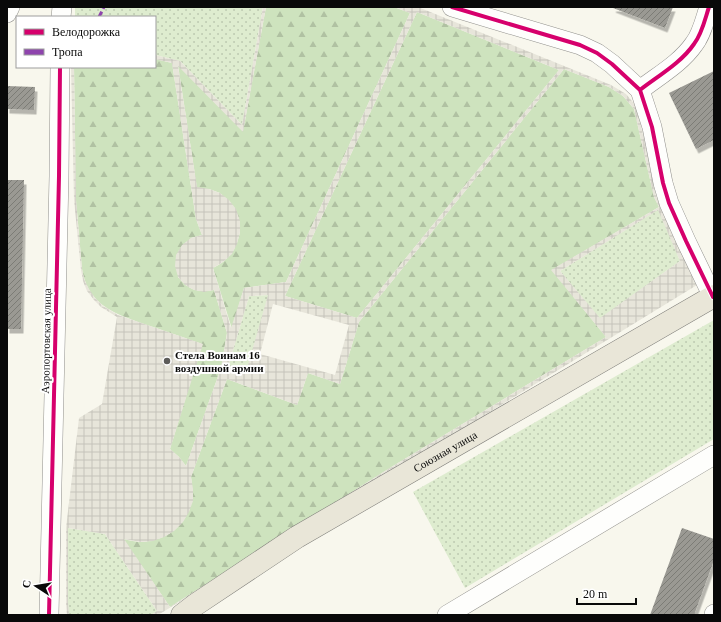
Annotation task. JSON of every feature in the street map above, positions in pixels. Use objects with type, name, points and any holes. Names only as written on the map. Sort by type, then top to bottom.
[{"type":"main road","name":"Союзная улица","points":[[182,615],[297,537],[714,296]]},
{"type":"street","points":[[7,13],[10,7]]},
{"type":"street","points":[[452,7],[580,45],[597,52],[640,90],[652,127],[661,177],[669,203],[686,242],[714,296]]},
{"type":"street","points":[[640,90],[678,60],[695,44],[704,26],[709,7]]},
{"type":"street","name":"Аэропортовская улица","points":[[50,615],[60,68]]},
{"type":"street","points":[[447,615],[714,455]]},
{"type":"green space","points":[[75,7],[263,7],[242,125],[180,61],[156,55],[156,16],[75,16]]},
{"type":"green space","points":[[266,7],[394,7],[410,13],[286,282],[244,288],[232,329],[213,268],[223,262],[231,254],[240,232],[220,193],[209,189],[197,188],[178,65],[243,131]]},
{"type":"green space","points":[[417,12],[559,70],[357,318],[285,296]]},
{"type":"green space","points":[[156,59],[172,63],[196,219],[202,235],[191,238],[178,277],[194,290],[214,290],[227,333],[221,368],[186,466],[170,449],[202,344],[121,316],[108,309],[93,296],[87,285],[82,269],[76,200],[74,68],[156,68]]},
{"type":"green space","points":[[564,69],[609,87],[623,96],[634,109],[654,197],[659,207],[552,270],[606,337],[393,466],[170,607],[123,539],[142,542],[155,540],[166,536],[183,522],[191,502],[191,477],[227,379],[297,405],[308,373],[340,384],[359,322]]},
{"type":"green space","points":[[659,209],[680,261],[600,319],[560,271]]},
{"type":"green space","points":[[269,295],[246,373],[228,367],[249,296]]},
{"type":"green space","points":[[714,320],[714,439],[465,588],[413,492]]},
{"type":"green space","points":[[68,528],[105,534],[157,611],[151,615],[69,615]]},
{"type":"shaded area","points":[[263,7],[266,7],[243,132],[178,66],[197,187],[220,193],[229,200],[236,209],[240,221],[240,232],[237,244],[232,254],[213,268],[231,328],[244,288],[286,282],[410,13],[394,7],[418,7],[611,85],[626,94],[637,107],[656,196],[697,285],[158,615],[151,615],[157,611],[105,534],[68,528],[69,615],[67,615],[66,528],[79,418],[102,404],[117,317],[101,307],[94,300],[87,291],[83,281],[74,200],[71,68],[74,68],[76,200],[84,279],[95,298],[103,306],[118,315],[203,344],[170,449],[186,466],[221,368],[227,333],[214,290],[204,292],[194,290],[185,285],[178,277],[175,266],[176,255],[182,245],[191,238],[202,235],[196,219],[172,63],[156,59],[156,55],[180,61],[242,125]],"holes":[[[417,12],[559,70],[357,318],[285,296]],[[564,69],[609,87],[623,96],[634,109],[654,197],[659,207],[551,270],[606,337],[393,466],[170,607],[124,539],[141,542],[153,541],[174,531],[183,522],[193,501],[191,477],[227,379],[297,405],[308,373],[340,384],[359,322]],[[658,210],[680,261],[600,318],[560,271]],[[268,295],[246,372],[228,367],[249,296]],[[273,304],[349,325],[335,375],[260,354]]]},
{"type":"building","points":[[673,7],[665,28],[613,8]]},
{"type":"building","points":[[714,71],[714,140],[696,149],[669,93]]},
{"type":"building","points":[[7,86],[35,87],[34,110],[7,109]]},
{"type":"building","points":[[7,180],[24,180],[21,329],[7,329]]},
{"type":"building","points":[[682,528],[714,539],[714,560],[694,615],[650,615]]},
{"type":"marked path","points":[[100,16],[104,7]]},
{"type":"cycle path","points":[[452,7],[580,45],[597,53],[612,64],[640,90]]},
{"type":"cycle path","points":[[709,7],[699,36],[689,51],[669,69],[640,90],[652,127],[663,183],[669,203],[713,297]]},
{"type":"cycle path","points":[[49,615],[60,68]]},
{"type":"place","name":"Стела Воинам 16 воздушной армии","points":[[167,361]]}]
